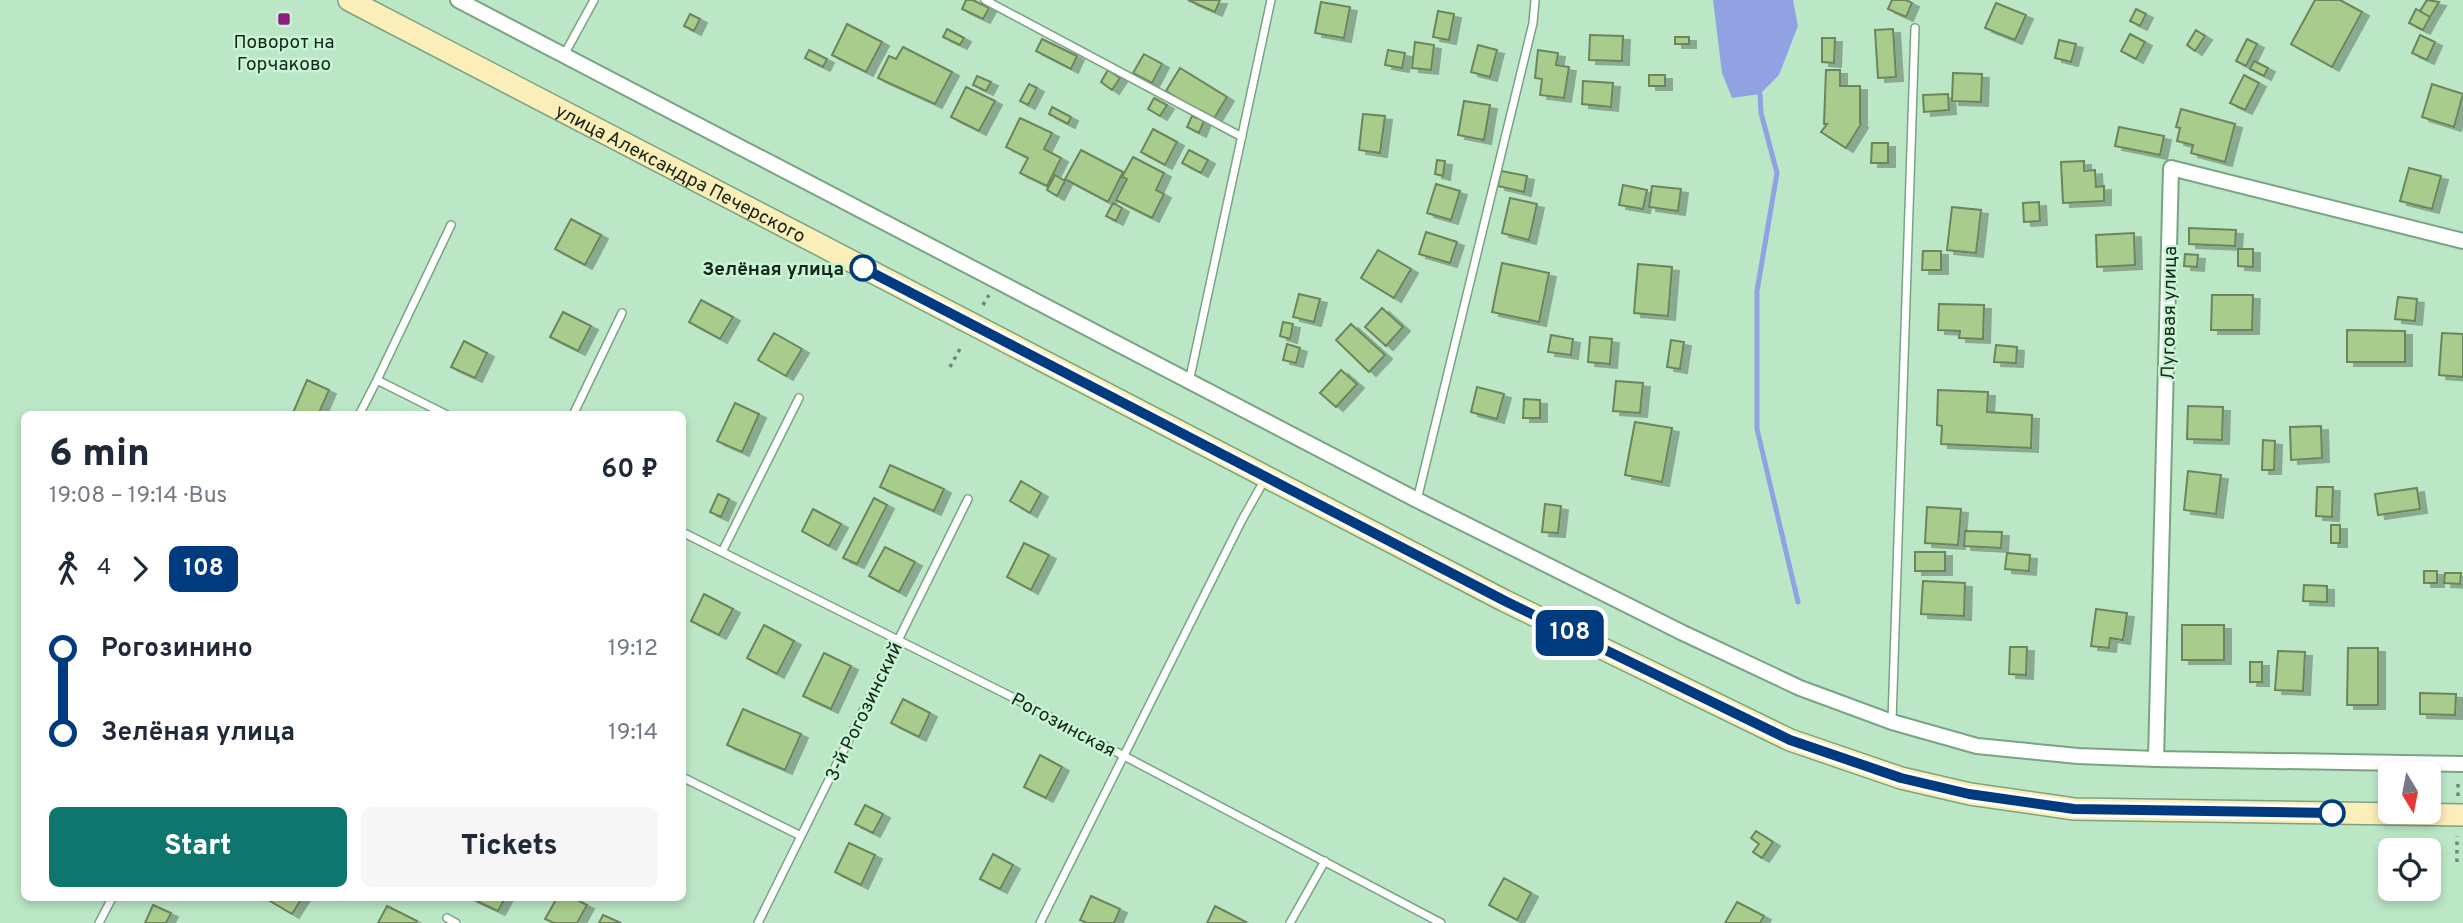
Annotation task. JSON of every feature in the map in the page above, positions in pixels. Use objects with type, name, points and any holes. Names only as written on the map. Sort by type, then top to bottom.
[{"type":"main road","name":"улица Александра Печерского","points":[[349,0],[1505,601],[1790,740],[1901,778],[1969,794],[2074,809],[2460,805]]},
{"type":"street","points":[[458,0],[1417,500],[1683,633],[1788,682],[1892,722],[1977,746],[2078,756],[2460,769]]},
{"type":"street","name":"Луговая улица","points":[[2156,759],[2171,168],[2463,241]]},
{"type":"lane","points":[[564,55],[594,0]]},
{"type":"lane","points":[[985,0],[1242,137]]},
{"type":"lane","points":[[1189,382],[1271,0]]},
{"type":"lane","points":[[1417,500],[1524,64],[1535,0]]},
{"type":"lane","points":[[1892,722],[1915,28]]},
{"type":"lane","points":[[361,411],[451,225]]},
{"type":"lane","points":[[575,411],[622,313]]},
{"type":"lane","points":[[377,380],[439,411]]},
{"type":"lane","points":[[722,552],[799,398]]},
{"type":"lane","points":[[1040,923],[1242,520],[1266,478]]},
{"type":"lane","name":"3-й Рогозинский","points":[[758,923],[968,499]]},
{"type":"lane","name":"Рогозинская","points":[[686,534],[1124,755],[1441,923]]},
{"type":"lane","points":[[686,779],[801,835]]},
{"type":"lane","points":[[1290,923],[1325,861]]},
{"type":"lane","points":[[99,923],[110,901]]},
{"type":"lane","points":[[447,918],[456,923]]},
{"type":"path","points":[[983,305],[991,290]]},
{"type":"path","points":[[950,367],[962,345]]},
{"type":"path","points":[[2460,769],[2460,805]]},
{"type":"path","points":[[2457,862],[2458,836]]},
{"type":"water","points":[[1713,0],[1793,0],[1798,26],[1779,75],[1760,94],[1732,98],[1722,73]]},
{"type":"building","points":[[966,0],[973,0],[989,8],[983,19],[962,9]]},
{"type":"building","points":[[1188,0],[1220,0],[1215,12]]},
{"type":"building","points":[[1892,0],[1912,3],[1906,17],[1888,9]]},
{"type":"building","points":[[2315,0],[2340,0],[2362,12],[2332,67],[2291,44]]},
{"type":"building","points":[[2427,0],[2439,2],[2430,17],[2420,11]]},
{"type":"building","points":[[1321,2],[1350,7],[1344,38],[1315,33]]},
{"type":"building","points":[[1996,3],[2026,15],[2015,40],[1985,28]]},
{"type":"building","points":[[2136,9],[2146,14],[2140,26],[2130,21]]},
{"type":"building","points":[[2416,9],[2430,17],[2423,30],[2409,23]]},
{"type":"building","points":[[1438,11],[1454,14],[1449,40],[1433,37]]},
{"type":"building","points":[[690,14],[700,19],[694,31],[684,26]]},
{"type":"building","points":[[847,24],[882,42],[866,72],[832,55]]},
{"type":"building","points":[[947,29],[964,38],[960,45],[943,37]]},
{"type":"building","points":[[1893,29],[1896,77],[1878,78],[1875,30]]},
{"type":"building","points":[[2196,30],[2205,36],[2195,51],[2187,45]]},
{"type":"building","points":[[2130,34],[2145,42],[2136,59],[2121,51]]},
{"type":"building","points":[[1590,35],[1623,36],[1622,61],[1589,60]]},
{"type":"building","points":[[2420,35],[2435,42],[2427,60],[2412,53]]},
{"type":"building","points":[[1675,37],[1689,37],[1689,44],[1675,44]]},
{"type":"building","points":[[1822,38],[1835,38],[1834,63],[1822,62]]},
{"type":"building","points":[[1042,39],[1077,56],[1071,69],[1036,51]]},
{"type":"building","points":[[2247,39],[2257,44],[2246,66],[2236,61]]},
{"type":"building","points":[[2059,40],[2076,44],[2071,62],[2055,58]]},
{"type":"building","points":[[1415,42],[1434,45],[1431,70],[1412,68]]},
{"type":"building","points":[[1478,45],[1497,50],[1490,77],[1471,72]]},
{"type":"building","points":[[903,47],[952,72],[935,104],[878,78],[889,56],[896,59]]},
{"type":"building","points":[[809,50],[827,59],[823,67],[805,58]]},
{"type":"building","points":[[1388,50],[1405,53],[1402,68],[1385,65]]},
{"type":"building","points":[[1538,50],[1558,53],[1556,65],[1569,67],[1564,98],[1540,95],[1542,79],[1535,78]]},
{"type":"building","points":[[1144,54],[1162,64],[1152,83],[1133,73]]},
{"type":"building","points":[[2254,61],[2268,68],[2264,76],[2250,69]]},
{"type":"building","points":[[1180,68],[1227,97],[1213,120],[1166,91]]},
{"type":"building","points":[[1108,70],[1120,78],[1112,90],[1101,82]]},
{"type":"building","points":[[1826,70],[1840,70],[1840,86],[1860,86],[1861,124],[1846,148],[1821,132],[1827,124],[1824,124]]},
{"type":"building","points":[[1953,73],[1982,74],[1981,102],[1952,101]]},
{"type":"building","points":[[1649,75],[1665,75],[1665,86],[1649,86]]},
{"type":"building","points":[[2244,75],[2259,83],[2245,110],[2230,103]]},
{"type":"building","points":[[977,76],[991,82],[986,91],[973,85]]},
{"type":"building","points":[[1583,81],[1613,83],[1611,107],[1582,104]]},
{"type":"building","points":[[1029,84],[1037,88],[1028,105],[1020,101]]},
{"type":"building","points":[[2432,84],[2463,94],[2454,127],[2422,117]]},
{"type":"building","points":[[966,87],[995,101],[979,131],[951,117]]},
{"type":"building","points":[[1948,94],[1949,110],[1924,112],[1923,95]]},
{"type":"building","points":[[1154,98],[1167,105],[1160,116],[1148,109]]},
{"type":"building","points":[[1464,101],[1490,105],[1484,140],[1458,135]]},
{"type":"building","points":[[1052,107],[1071,117],[1068,124],[1049,114]]},
{"type":"building","points":[[2181,109],[2235,124],[2225,162],[2191,153],[2193,145],[2177,141],[2180,128],[2176,127]]},
{"type":"building","points":[[1363,114],[1385,116],[1380,153],[1359,150]]},
{"type":"building","points":[[1192,116],[1204,121],[1199,133],[1187,127]]},
{"type":"building","points":[[1020,118],[1052,133],[1044,149],[1061,158],[1047,186],[1020,173],[1028,158],[1006,147]]},
{"type":"building","points":[[2119,127],[2164,136],[2160,155],[2115,146]]},
{"type":"building","points":[[1153,129],[1177,142],[1165,165],[1141,152]]},
{"type":"building","points":[[1872,143],[1888,143],[1888,163],[1871,163]]},
{"type":"building","points":[[1081,150],[1123,172],[1108,202],[1065,179]]},
{"type":"building","points":[[1189,150],[1208,160],[1201,173],[1182,163]]},
{"type":"building","points":[[1133,157],[1164,173],[1156,190],[1164,194],[1152,218],[1116,200],[1127,179],[1122,177]]},
{"type":"building","points":[[1437,160],[1445,161],[1443,176],[1435,174]]},
{"type":"building","points":[[2084,161],[2084,171],[2095,170],[2096,187],[2104,186],[2104,201],[2063,203],[2061,162]]},
{"type":"building","points":[[2409,168],[2441,176],[2432,209],[2400,201]]},
{"type":"building","points":[[1501,171],[1527,176],[1524,192],[1498,186]]},
{"type":"building","points":[[1055,175],[1065,181],[1057,196],[1047,190]]},
{"type":"building","points":[[1436,184],[1460,191],[1451,220],[1427,213]]},
{"type":"building","points":[[1623,185],[1647,190],[1643,209],[1619,205]]},
{"type":"building","points":[[1652,186],[1681,189],[1678,211],[1649,207]]},
{"type":"building","points":[[1510,198],[1537,204],[1529,240],[1502,233]]},
{"type":"building","points":[[2039,202],[2040,221],[2024,222],[2023,203]]},
{"type":"building","points":[[1113,203],[1122,208],[1116,221],[1106,216]]},
{"type":"building","points":[[1952,207],[1981,210],[1976,253],[1947,250]]},
{"type":"building","points":[[571,219],[601,235],[585,265],[555,249]]},
{"type":"building","points":[[2189,228],[2236,230],[2235,246],[2189,244]]},
{"type":"building","points":[[1426,232],[1457,242],[1450,263],[1419,254]]},
{"type":"building","points":[[2134,233],[2135,265],[2097,267],[2096,235]]},
{"type":"building","points":[[2238,249],[2253,249],[2253,267],[2238,266]]},
{"type":"building","points":[[1378,250],[1411,269],[1394,298],[1361,278]]},
{"type":"building","points":[[1923,251],[1941,251],[1941,270],[1922,270]]},
{"type":"building","points":[[2185,254],[2198,255],[2197,267],[2184,266]]},
{"type":"building","points":[[1502,263],[1549,273],[1539,322],[1492,312]]},
{"type":"building","points":[[1638,264],[1672,267],[1668,316],[1634,313]]},
{"type":"building","points":[[1299,294],[1320,299],[1314,322],[1293,317]]},
{"type":"building","points":[[2212,295],[2253,295],[2252,330],[2211,330]]},
{"type":"building","points":[[2398,297],[2417,299],[2415,321],[2395,319]]},
{"type":"building","points":[[701,300],[733,317],[720,339],[689,322]]},
{"type":"building","points":[[1939,304],[1984,305],[1983,339],[1959,338],[1960,331],[1938,330]]},
{"type":"building","points":[[1382,308],[1403,327],[1386,346],[1365,327]]},
{"type":"building","points":[[563,312],[591,326],[578,351],[550,337]]},
{"type":"building","points":[[1283,322],[1293,324],[1290,339],[1280,336]]},
{"type":"building","points":[[1351,324],[1385,355],[1369,372],[1336,340]]},
{"type":"building","points":[[2347,330],[2405,331],[2405,362],[2347,362]]},
{"type":"building","points":[[774,333],[802,349],[786,376],[758,360]]},
{"type":"building","points":[[2442,333],[2463,334],[2463,377],[2439,375]]},
{"type":"building","points":[[1551,335],[1573,339],[1571,355],[1548,352]]},
{"type":"building","points":[[1590,337],[1612,339],[1610,364],[1588,362]]},
{"type":"building","points":[[1671,340],[1684,342],[1680,369],[1667,367]]},
{"type":"building","points":[[464,341],[487,353],[475,378],[451,367]]},
{"type":"building","points":[[1287,344],[1300,348],[1296,363],[1283,360]]},
{"type":"building","points":[[1996,345],[2017,347],[2016,363],[1994,362]]},
{"type":"building","points":[[1341,370],[1357,384],[1336,407],[1320,393]]},
{"type":"building","points":[[307,380],[329,390],[320,411],[294,411]]},
{"type":"building","points":[[1616,381],[1643,383],[1640,413],[1613,411]]},
{"type":"building","points":[[1477,387],[1504,394],[1497,419],[1471,412]]},
{"type":"building","points":[[1938,390],[1988,392],[1987,412],[2032,415],[2031,448],[1941,444],[1942,426],[1937,425]]},
{"type":"building","points":[[1524,399],[1540,400],[1540,418],[1523,418]]},
{"type":"building","points":[[735,403],[759,414],[742,452],[717,441]]},
{"type":"building","points":[[2188,406],[2223,407],[2222,440],[2187,439]]},
{"type":"building","points":[[1635,422],[1672,428],[1662,482],[1625,475]]},
{"type":"building","points":[[2321,426],[2322,458],[2291,460],[2290,427]]},
{"type":"building","points":[[2263,440],[2275,441],[2274,470],[2262,470]]},
{"type":"building","points":[[890,465],[944,489],[934,511],[880,487]]},
{"type":"building","points":[[2188,471],[2221,475],[2216,514],[2184,510]]},
{"type":"building","points":[[1021,481],[1041,493],[1030,513],[1010,501]]},
{"type":"building","points":[[2317,487],[2333,487],[2332,517],[2316,516]]},
{"type":"building","points":[[2417,488],[2420,509],[2378,515],[2375,494]]},
{"type":"building","points":[[718,494],[729,499],[721,517],[710,512]]},
{"type":"building","points":[[874,498],[887,505],[857,564],[843,558]]},
{"type":"building","points":[[1545,504],[1561,506],[1558,533],[1542,532]]},
{"type":"building","points":[[1927,507],[1961,509],[1958,545],[1925,543]]},
{"type":"building","points":[[813,509],[841,524],[829,546],[802,531]]},
{"type":"building","points":[[2331,525],[2340,525],[2340,543],[2331,543]]},
{"type":"building","points":[[1965,531],[2002,532],[2001,548],[1964,546]]},
{"type":"building","points":[[1024,543],[1049,555],[1031,590],[1007,577]]},
{"type":"building","points":[[885,547],[915,562],[899,592],[869,576]]},
{"type":"building","points":[[1915,552],[1945,552],[1945,571],[1915,571]]},
{"type":"building","points":[[2007,553],[2030,555],[2029,571],[2005,569]]},
{"type":"building","points":[[2424,571],[2437,571],[2437,583],[2424,583]]},
{"type":"building","points":[[2445,573],[2461,573],[2460,584],[2444,583]]},
{"type":"building","points":[[1923,581],[1965,583],[1964,616],[1921,614]]},
{"type":"building","points":[[2304,585],[2327,586],[2327,602],[2303,601]]},
{"type":"building","points":[[704,594],[733,609],[719,635],[691,621]]},
{"type":"building","points":[[2096,609],[2127,613],[2123,640],[2110,638],[2109,648],[2091,646]]},
{"type":"building","points":[[764,625],[794,641],[777,674],[747,658]]},
{"type":"building","points":[[2182,625],[2224,625],[2224,660],[2182,660]]},
{"type":"building","points":[[2010,647],[2027,647],[2026,675],[2009,674]]},
{"type":"building","points":[[2348,648],[2378,648],[2378,705],[2347,705]]},
{"type":"building","points":[[2278,651],[2305,652],[2303,691],[2275,690]]},
{"type":"building","points":[[824,653],[851,666],[831,709],[803,696]]},
{"type":"building","points":[[2250,662],[2262,662],[2262,682],[2250,682]]},
{"type":"building","points":[[2420,693],[2456,694],[2455,715],[2420,714]]},
{"type":"building","points":[[903,699],[930,713],[919,737],[891,723]]},
{"type":"building","points":[[743,709],[801,734],[785,770],[727,745]]},
{"type":"building","points":[[1040,755],[1062,767],[1046,798],[1024,787]]},
{"type":"building","points":[[865,805],[883,814],[873,833],[855,824]]},
{"type":"building","points":[[1756,831],[1773,842],[1762,858],[1753,852],[1759,844],[1751,838]]},
{"type":"building","points":[[849,843],[875,855],[861,885],[835,872]]},
{"type":"building","points":[[993,854],[1013,865],[1000,889],[980,879]]},
{"type":"building","points":[[1504,878],[1531,893],[1517,920],[1489,905]]},
{"type":"building","points":[[1091,896],[1120,909],[1114,923],[1087,923],[1080,920]]},
{"type":"building","points":[[270,901],[300,901],[292,914]]},
{"type":"building","points":[[476,901],[503,901],[498,911]]},
{"type":"building","points":[[555,901],[579,901],[587,905],[577,923],[554,923],[545,919]]},
{"type":"building","points":[[1737,902],[1764,916],[1760,923],[1725,923]]},
{"type":"building","points":[[153,905],[171,913],[166,923],[145,923]]},
{"type":"building","points":[[387,906],[417,921],[416,923],[378,923]]},
{"type":"building","points":[[1215,906],[1246,922],[1207,923]]},
{"type":"building","points":[[603,915],[621,923],[599,923]]},
{"type":"waterway","points":[[1760,94],[1761,113],[1777,173],[1757,291],[1757,429],[1798,602]]},
{"type":"bus line","name":"108","points":[[863,268],[1505,601],[1790,740],[1901,778],[1969,794],[2074,809],[2332,813]]},
{"type":"place","name":"Поворот на Горчаково","points":[[284,19]]},
{"type":"place","name":"Зелёная улица","points":[[863,268]]}]
